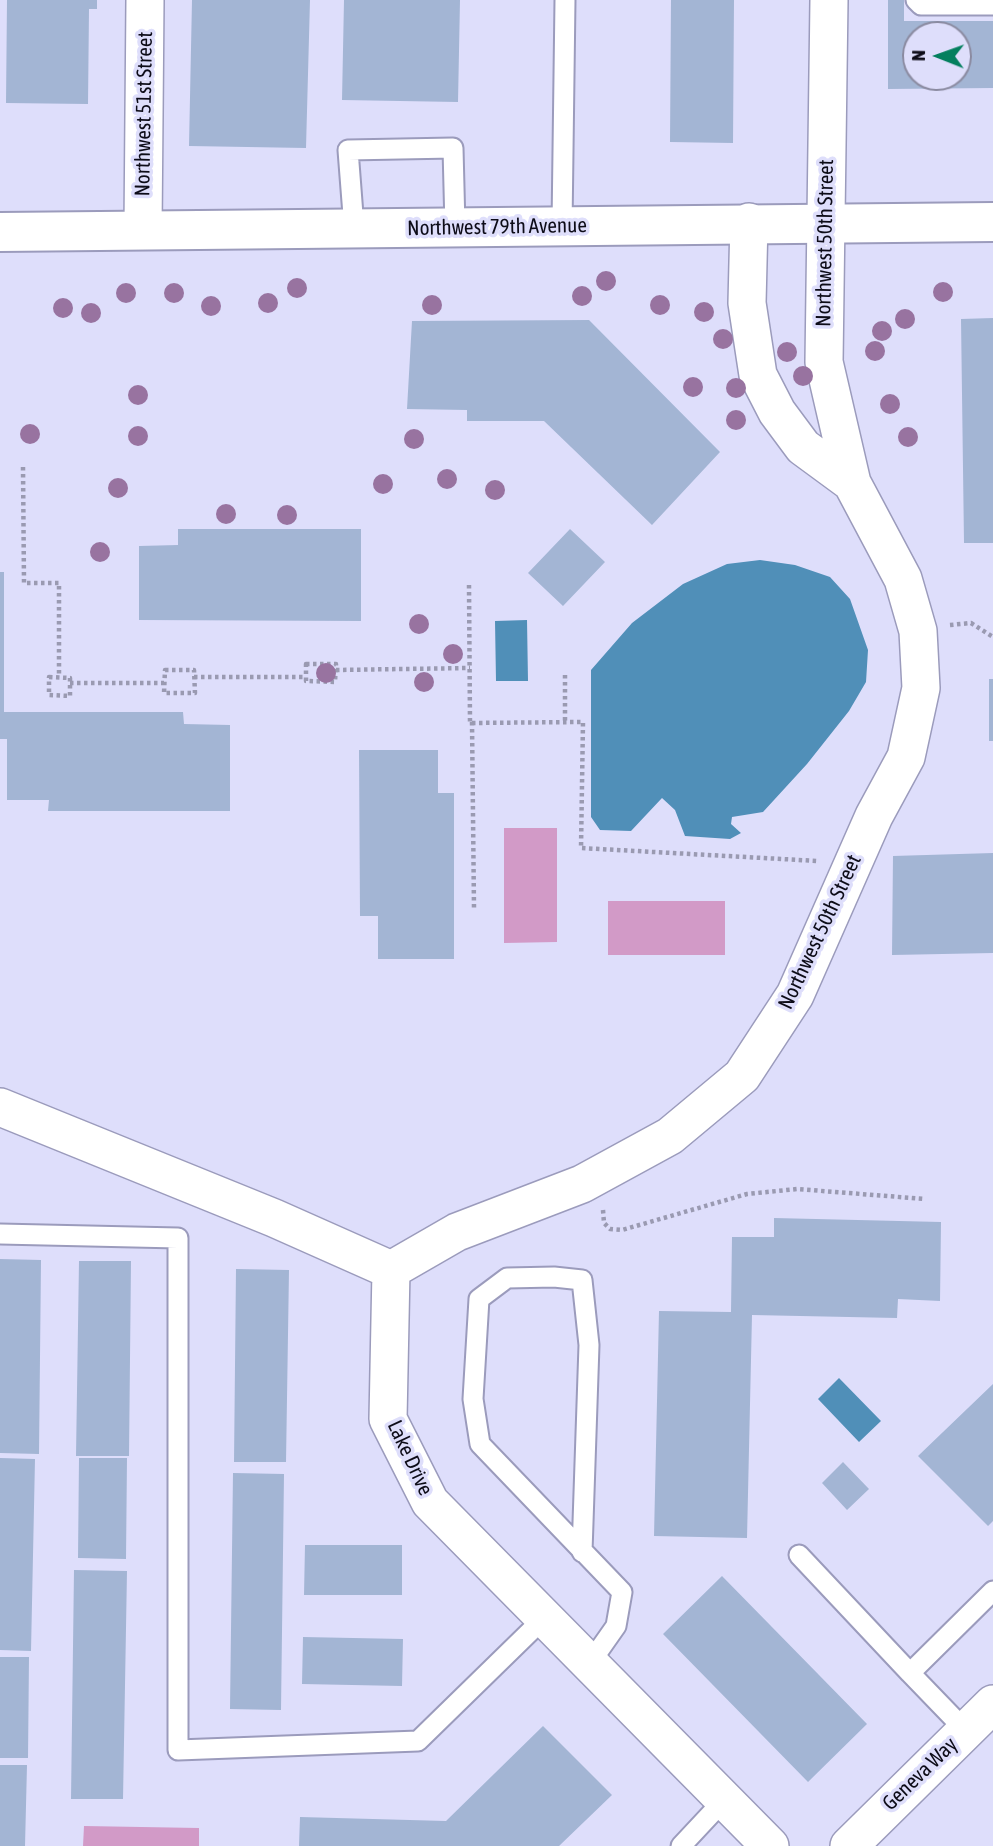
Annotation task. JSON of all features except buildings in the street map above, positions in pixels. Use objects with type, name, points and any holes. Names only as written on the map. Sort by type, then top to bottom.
[{"type":"main road","name":"Northwest 79th Avenue","points":[[0,232],[748,222],[993,222]]},
{"type":"street","name":"Northwest 51st Street","points":[[142,229],[145,0]]},
{"type":"street","name":"Northwest 50th Street","points":[[391,1270],[457,1232],[582,1184],[670,1136],[742,1076],[795,995],[853,863],[906,757],[921,688],[918,631],[903,579],[852,482],[824,362],[829,0]]},
{"type":"street","name":"Northwest 50th Street","points":[[748,222],[747,303],[758,375],[777,412],[803,447],[852,482]]},
{"type":"street","points":[[0,1107],[274,1218],[391,1270]]},
{"type":"street","name":"Lake Drive","points":[[391,1270],[388,1419],[430,1502],[770,1846]]},
{"type":"street","name":"Geneva Way","points":[[849,1846],[993,1704]]},
{"type":"lane","points":[[562,226],[565,0]]},
{"type":"lane","points":[[916,0],[921,5],[993,5]]},
{"type":"lane","points":[[354,228],[348,150],[453,148],[455,227]]},
{"type":"lane","points":[[0,1234],[178,1238],[178,1750],[418,1741],[544,1618]]},
{"type":"lane","points":[[582,1552],[589,1345],[582,1280],[554,1277],[507,1278],[479,1299],[474,1399],[480,1444],[582,1552],[622,1592],[616,1626],[590,1664]]},
{"type":"lane","points":[[799,1555],[965,1730]]},
{"type":"lane","points":[[910,1672],[993,1591]]},
{"type":"lane","points":[[681,1846],[724,1800]]},
{"type":"path","points":[[23,467],[24,583],[60,583],[59,677]]},
{"type":"path","points":[[469,585],[474,908]]},
{"type":"path","points":[[918,631],[963,622],[981,627],[993,637]]},
{"type":"path","points":[[306,664],[336,664],[335,682],[306,681],[306,677],[306,664]]},
{"type":"path","points":[[336,670],[470,668]]},
{"type":"path","points":[[164,670],[194,670],[194,693],[164,692],[164,683],[164,670]]},
{"type":"path","points":[[565,675],[565,722]]},
{"type":"path","points":[[49,677],[59,677],[70,678],[70,696],[49,695],[49,677]]},
{"type":"path","points":[[194,677],[306,677]]},
{"type":"path","points":[[70,683],[164,683]]},
{"type":"path","points":[[472,722],[583,722],[581,848],[853,863]]},
{"type":"path","points":[[620,1163],[602,1215],[604,1223],[610,1229],[622,1230],[747,1194],[797,1189],[925,1199]]},
{"type":"shaded area","points":[[504,828],[557,828],[557,942],[504,943]]},
{"type":"shaded area","points":[[608,901],[725,901],[725,955],[608,955]]},
{"type":"shaded area","points":[[84,1826],[199,1828],[199,1846],[83,1846]]},
{"type":"water","points":[[760,560],[795,565],[830,577],[850,599],[868,650],[866,682],[849,711],[807,764],[763,812],[732,817],[731,824],[741,833],[730,839],[685,836],[675,810],[662,798],[631,831],[600,830],[591,817],[591,670],[632,623],[683,584],[727,564]]},
{"type":"water","points":[[527,620],[528,681],[496,681],[495,621]]},
{"type":"water","points":[[839,1378],[881,1421],[859,1442],[818,1399]]}]
